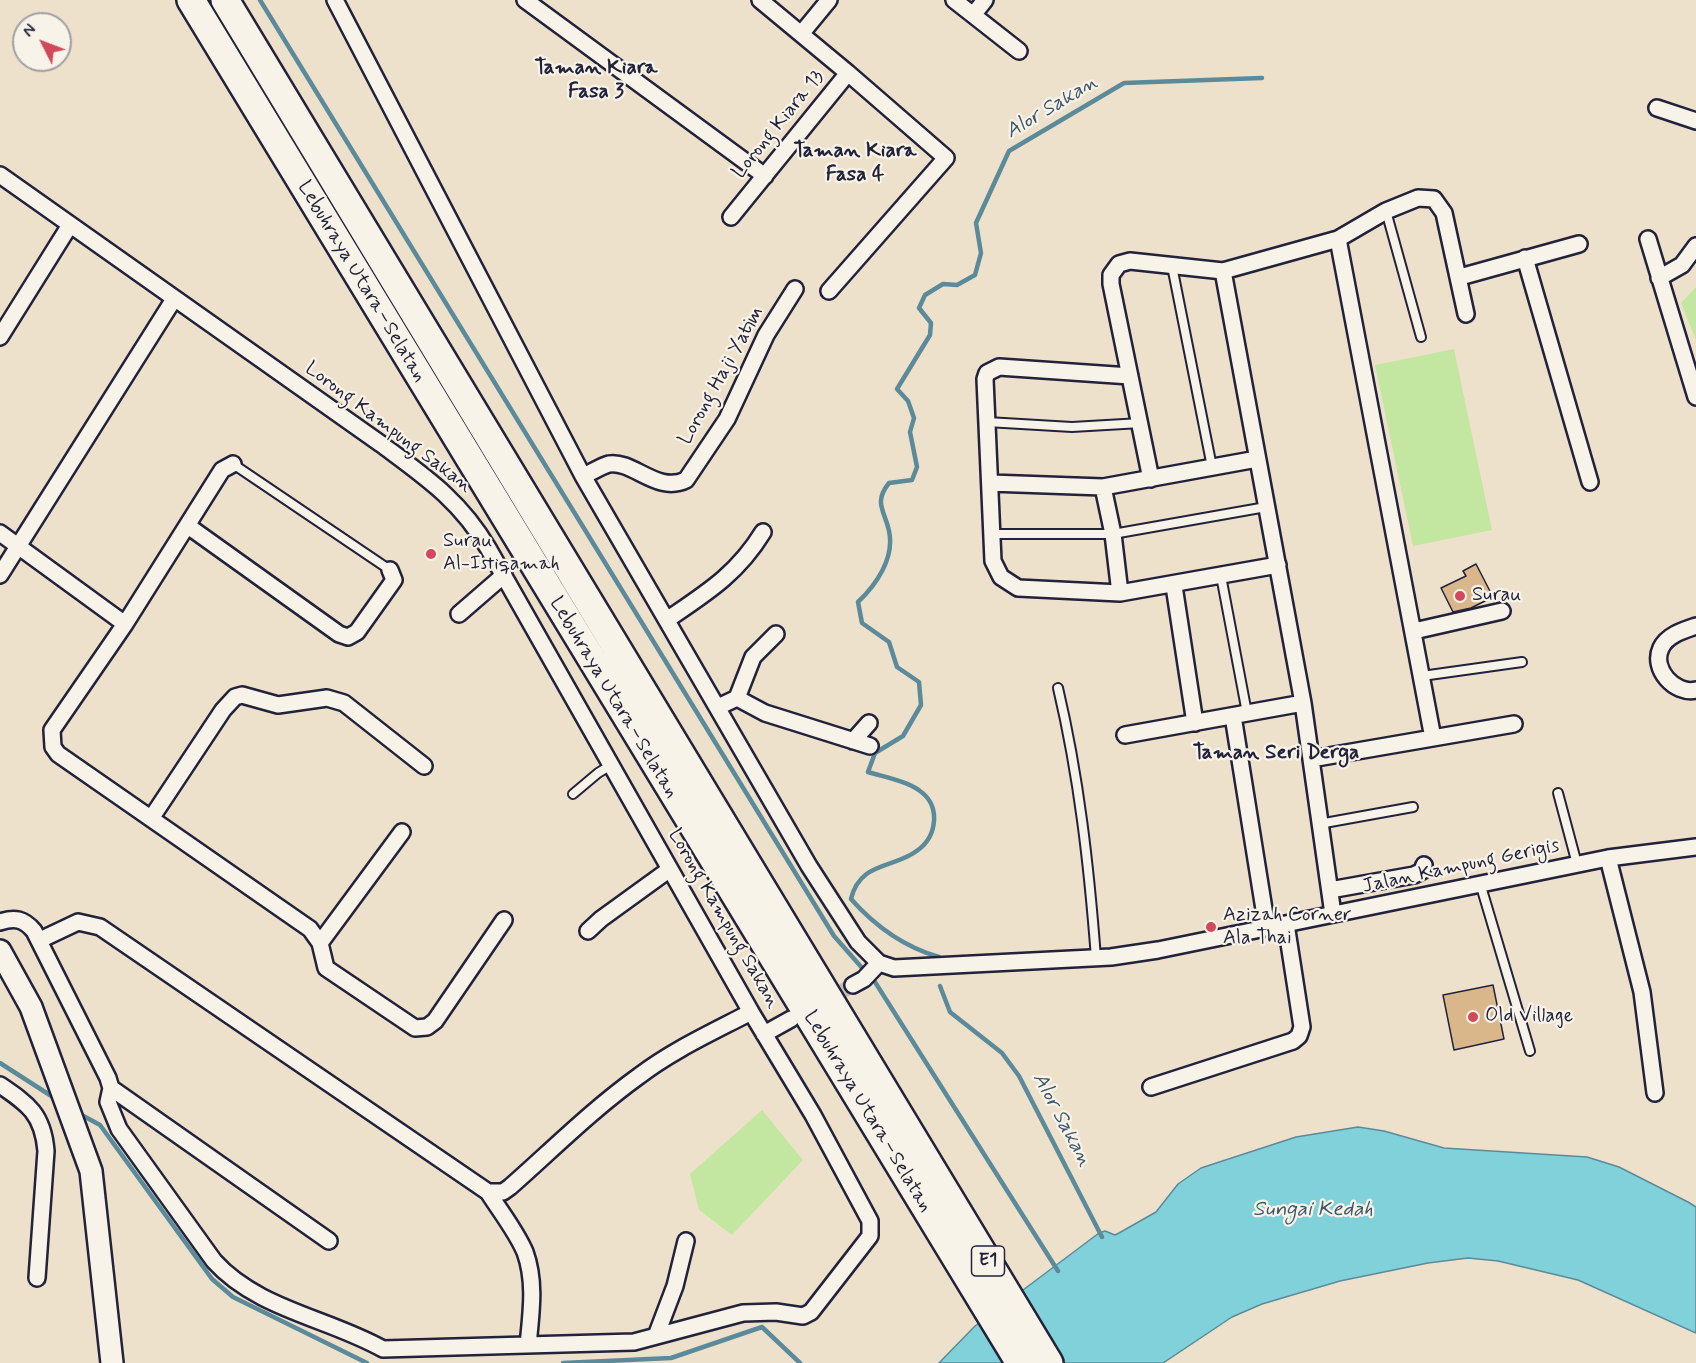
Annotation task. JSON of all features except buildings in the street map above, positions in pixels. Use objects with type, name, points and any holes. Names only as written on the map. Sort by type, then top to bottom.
[{"type":"highway","name":"Lebuhraya Utara–Selatan","points":[[191,0],[1020,1363]]},
{"type":"highway","name":"Lebuhraya Utara–Selatan","points":[[225,0],[1049,1363]]},
{"type":"main road","points":[[0,951],[31,1007],[91,1172],[112,1363]]},
{"type":"street","points":[[335,0],[583,476],[668,619],[809,866],[858,942],[879,963],[864,979],[853,985]]},
{"type":"street","points":[[525,0],[765,176]]},
{"type":"street","points":[[760,0],[848,74]]},
{"type":"street","points":[[801,34],[829,0]]},
{"type":"street","points":[[954,0],[1019,51]]},
{"type":"street","points":[[973,15],[985,0]]},
{"type":"street","name":"Lorong Kiara 13","points":[[731,217],[848,74],[946,158],[829,291]]},
{"type":"street","points":[[1657,108],[1696,122]]},
{"type":"street","name":"Lorong Kampung Sakan","points":[[0,175],[441,490],[470,519],[504,574],[751,1012],[813,1115],[870,1221],[870,1236],[811,1312],[803,1316],[776,1311],[743,1313],[656,1336]]},
{"type":"street","points":[[1151,479],[1111,275],[1119,264],[1130,261],[1223,271],[1338,239],[1386,211],[1418,198],[1434,199],[1444,213],[1460,277],[1466,315]]},
{"type":"street","points":[[0,337],[70,225]]},
{"type":"street","points":[[1648,238],[1696,397]]},
{"type":"street","points":[[1338,239],[1433,738]]},
{"type":"street","points":[[1460,277],[1579,244]]},
{"type":"street","points":[[1659,278],[1682,265],[1696,246]]},
{"type":"street","points":[[1525,258],[1590,482]]},
{"type":"street","points":[[1223,271],[1303,703],[1333,914]]},
{"type":"street","name":"Lorong Haji Yatim","points":[[583,476],[609,464],[620,465],[667,484],[678,484],[686,480],[728,419],[766,335],[795,289]]},
{"type":"street","points":[[0,575],[174,299]]},
{"type":"street","points":[[1130,376],[992,369],[985,379],[993,561],[1001,577],[1018,588],[1120,593],[1174,586],[1278,565]]},
{"type":"street","points":[[990,483],[1103,487],[1257,459]]},
{"type":"street","points":[[233,464],[225,466],[125,624],[52,730],[51,738],[58,754],[152,817],[310,929],[320,943],[322,961],[332,974],[407,1024],[421,1029],[435,1020],[504,920]]},
{"type":"street","points":[[1103,487],[1113,534],[1120,593]]},
{"type":"street","points":[[188,526],[339,634],[348,637],[357,632],[394,580],[390,570]]},
{"type":"street","points":[[668,619],[734,572],[748,557],[764,532]]},
{"type":"street","points":[[0,533],[125,624]]},
{"type":"street","points":[[459,614],[504,574]]},
{"type":"street","points":[[1174,586],[1195,723]]},
{"type":"street","points":[[1414,631],[1502,611]]},
{"type":"street","points":[[1696,626],[1668,639],[1659,657],[1666,678],[1672,684],[1680,689],[1696,690]]},
{"type":"street","points":[[718,707],[737,698],[753,657],[776,634]]},
{"type":"street","points":[[152,817],[223,710],[235,697],[242,695],[278,705],[334,699],[345,703],[424,766]]},
{"type":"street","points":[[737,698],[765,713],[870,746]]},
{"type":"street","points":[[1125,735],[1303,703]]},
{"type":"street","points":[[1240,715],[1267,928]]},
{"type":"street","points":[[853,741],[869,723]]},
{"type":"street","points":[[1311,759],[1514,724]]},
{"type":"street","points":[[320,943],[402,832]]},
{"type":"street","name":"Jalan Kampung Gerigis","points":[[879,963],[894,968],[1096,957],[1158,950],[1608,858],[1696,847]]},
{"type":"street","points":[[1608,858],[1642,992],[1655,1093]]},
{"type":"street","points":[[1330,890],[1414,875],[1422,871],[1424,865]]},
{"type":"street","points":[[588,931],[670,869]]},
{"type":"street","points":[[0,922],[15,919],[26,921],[40,940],[111,1088],[328,1241]]},
{"type":"street","points":[[40,940],[78,922],[100,927],[488,1192],[524,1251],[530,1272],[533,1293],[528,1345]]},
{"type":"street","points":[[1151,1086],[1293,1041],[1299,1036],[1302,1027],[1286,924]]},
{"type":"street","points":[[488,1192],[503,1192],[510,1187],[610,1098],[640,1075],[669,1056],[751,1012]]},
{"type":"street","points":[[764,1034],[791,1019]]},
{"type":"street","points":[[0,1085],[34,1112],[44,1134],[46,1151],[37,1278]]},
{"type":"street","points":[[111,1088],[108,1102],[119,1129],[214,1262],[226,1274],[250,1291],[363,1338],[383,1349],[634,1342],[656,1336],[675,1286],[686,1241]]},
{"type":"lane","points":[[1386,211],[1422,337]]},
{"type":"lane","points":[[1172,264],[1212,467]]},
{"type":"lane","points":[[986,422],[1072,427],[1141,423]]},
{"type":"lane","points":[[233,464],[390,570]]},
{"type":"lane","points":[[992,534],[1113,534],[1266,507]]},
{"type":"lane","points":[[1221,576],[1240,715]]},
{"type":"lane","points":[[1422,676],[1522,663]]},
{"type":"lane","points":[[1058,688],[1072,748],[1087,848],[1096,957]]},
{"type":"lane","points":[[573,794],[611,765]]},
{"type":"lane","points":[[1558,793],[1577,864]]},
{"type":"lane","points":[[1319,824],[1413,807]]},
{"type":"lane","points":[[1480,883],[1530,1051]]},
{"type":"green space","points":[[1696,287],[1696,340],[1681,303]]},
{"type":"green space","points":[[1454,349],[1492,530],[1413,546],[1375,365]]},
{"type":"green space","points":[[762,1110],[803,1160],[732,1235],[699,1210],[690,1174]]},
{"type":"water","name":"Sungai Kedah","points":[[1358,1127],[1384,1131],[1444,1148],[1587,1157],[1619,1167],[1688,1202],[1696,1207],[1696,1333],[1578,1280],[1498,1261],[1468,1258],[1428,1263],[1340,1281],[1262,1304],[1232,1317],[1163,1363],[939,1363],[975,1326],[1099,1233],[1105,1231],[1115,1235],[1156,1212],[1178,1184],[1201,1168],[1296,1137]]},
{"type":"waterway","points":[[260,0],[834,936],[863,969]]},
{"type":"waterway","name":"Alor Sakan","points":[[939,957],[914,948],[891,934],[851,899],[855,887],[870,872],[918,850],[929,837],[934,821],[931,805],[920,791],[902,782],[868,772],[875,753],[903,736],[921,705],[919,682],[897,667],[889,642],[862,623],[858,602],[871,588],[887,561],[890,541],[881,502],[884,490],[889,483],[912,480],[917,467],[910,432],[914,418],[908,401],[897,389],[930,335],[931,323],[919,308],[925,295],[943,284],[957,285],[975,275],[981,253],[976,223],[1009,151],[1124,83],[1262,78]]},
{"type":"waterway","points":[[875,982],[1058,1271]]},
{"type":"waterway","name":"Alor Sakan","points":[[940,986],[950,1012],[1002,1053],[1019,1076],[1102,1237]]},
{"type":"waterway","points":[[0,1063],[56,1099]]},
{"type":"waterway","points":[[78,1113],[100,1125],[212,1279],[233,1297],[367,1363]]},
{"type":"waterway","points":[[563,1363],[671,1358],[762,1327],[800,1363]]},
{"type":"tunnel","points":[[823,1002],[853,985]]},
{"type":"place","name":"Surau Al-Istiqamah","points":[[431,554]]},
{"type":"place","name":"Surau","points":[[1460,596]]},
{"type":"place","name":"Azizah Corner Ala Thai","points":[[1211,927]]},
{"type":"place","name":"Old Village","points":[[1473,1017]]},
{"type":"district","name":"Taman Kiara Fasa 3","points":[[596,81]]},
{"type":"district","name":"Taman Kiara Fasa 4","points":[[855,164]]},
{"type":"district","name":"Taman Seri Derga","points":[[1276,754]]}]
